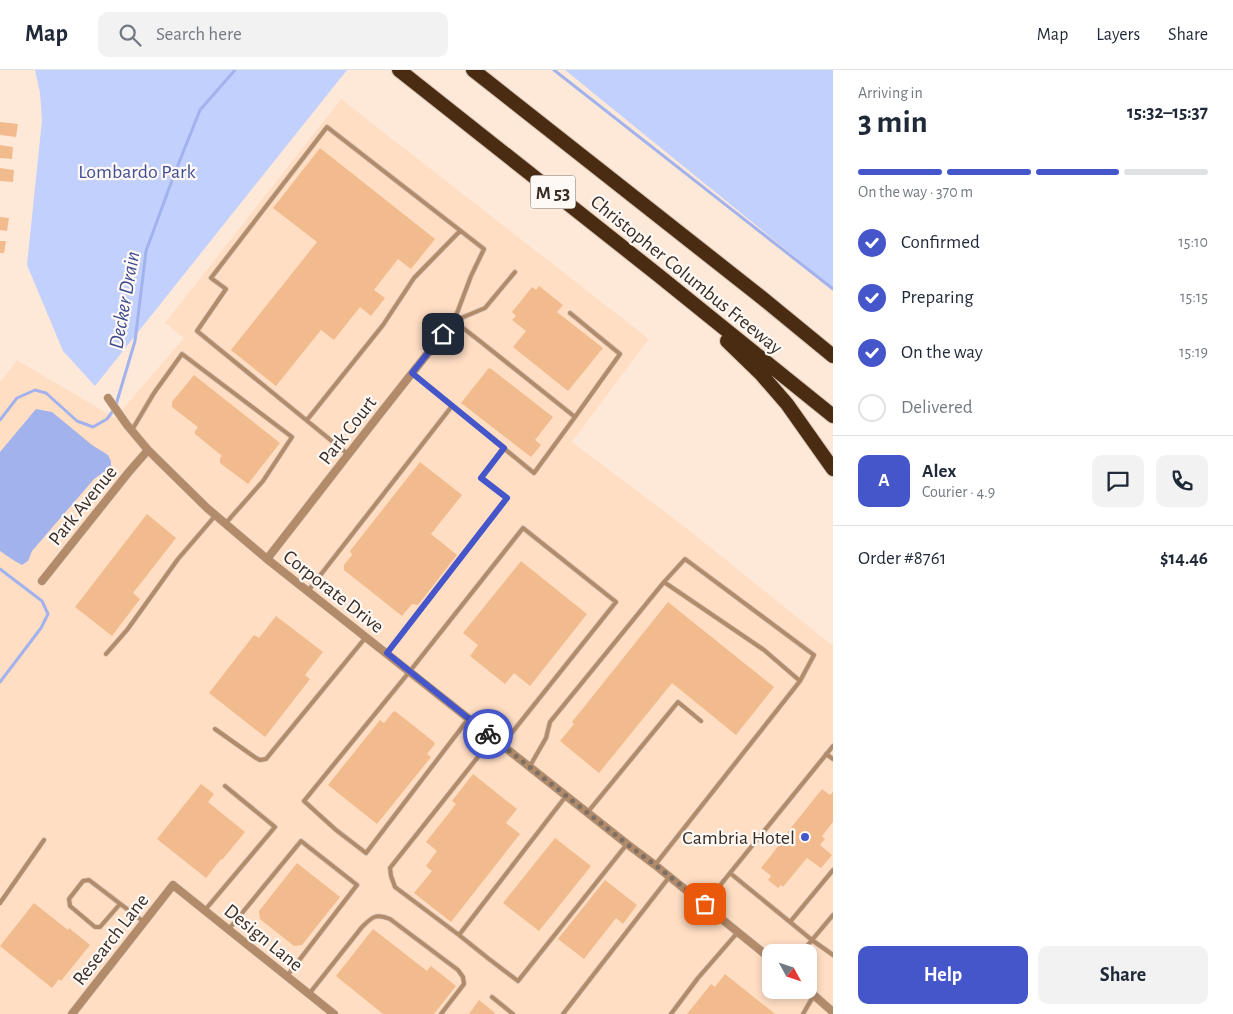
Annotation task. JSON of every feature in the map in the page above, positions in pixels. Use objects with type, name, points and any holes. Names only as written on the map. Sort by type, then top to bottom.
[{"type":"highway","name":"Christopher Columbus Freeway","points":[[399,70],[833,416]]},
{"type":"highway","name":"Christopher Columbus Freeway","points":[[473,70],[833,356]]},
{"type":"highway","points":[[658,275],[762,374],[833,469]]},
{"type":"highway","points":[[761,297],[833,346]]},
{"type":"street","name":"Park Court","points":[[266,559],[454,321]]},
{"type":"street","name":"Corporate Drive","points":[[108,398],[148,450],[215,516],[266,559],[670,876],[762,951]]},
{"type":"street","name":"Park Avenue","points":[[42,581],[148,450]]},
{"type":"street","name":"Design Lane","points":[[173,884],[334,1014]]},
{"type":"street","name":"Research Lane","points":[[72,1014],[173,884]]},
{"type":"street","points":[[818,998],[833,1012]]},
{"type":"lane","points":[[349,455],[197,331],[226,289],[211,278],[327,126],[484,249],[471,276],[454,321]]},
{"type":"lane","points":[[307,420],[383,325],[414,278],[460,231]]},
{"type":"lane","points":[[454,321],[485,308],[515,272]]},
{"type":"lane","points":[[412,373],[534,473],[620,354],[570,313]]},
{"type":"lane","points":[[454,321],[575,418]]},
{"type":"lane","points":[[132,430],[182,354],[292,437],[263,481],[225,524]]},
{"type":"lane","points":[[308,591],[452,406]]},
{"type":"lane","points":[[387,653],[507,498],[481,478],[504,448]]},
{"type":"lane","points":[[106,654],[178,559],[215,516]]},
{"type":"lane","points":[[468,718],[366,853],[336,830],[304,801],[410,671],[522,528],[616,602],[502,745]]},
{"type":"lane","points":[[529,767],[546,738],[550,722],[664,582],[685,559],[814,655],[800,681],[655,865]]},
{"type":"lane","points":[[664,582],[764,650],[800,681]]},
{"type":"lane","points":[[215,729],[256,758],[260,760],[266,759],[366,637]]},
{"type":"lane","points":[[588,813],[678,702],[702,721]]},
{"type":"lane","points":[[493,738],[390,868],[395,886],[518,981],[627,844]]},
{"type":"lane","points":[[705,904],[833,746]]},
{"type":"lane","points":[[826,754],[833,760]]},
{"type":"lane","points":[[205,910],[275,827],[225,786]]},
{"type":"lane","points":[[460,935],[566,796]]},
{"type":"lane","points":[[0,902],[44,840]]},
{"type":"lane","points":[[229,929],[301,841],[357,885],[287,976]]},
{"type":"lane","points":[[790,922],[833,870]]},
{"type":"lane","points":[[730,873],[812,940],[833,954]]},
{"type":"lane","points":[[563,1014],[670,876]]},
{"type":"lane","points":[[120,904],[100,927],[96,927],[70,906],[70,899],[83,881],[90,880],[144,922]]},
{"type":"lane","points":[[809,944],[833,915]]},
{"type":"lane","points":[[309,994],[362,927],[377,916],[383,916],[390,919],[458,970],[463,977],[464,984],[441,1014]]},
{"type":"lane","points":[[671,1014],[698,978],[738,932]]},
{"type":"lane","points":[[492,997],[513,1014]]},
{"type":"lane","points":[[803,1014],[808,999]]},
{"type":"shaded area","points":[[341,99],[649,339],[572,442],[690,531],[833,646],[833,1014],[0,1014],[0,382],[17,360],[115,418],[184,338],[165,323]]},
{"type":"shaded area","points":[[36,409],[52,412],[92,445],[108,455],[111,466],[94,479],[32,551],[28,561],[22,565],[0,551],[0,452]]},
{"type":"green space","name":"Lombardo Park","points":[[35,70],[347,70],[95,386],[63,351],[27,265],[42,120],[40,93]]},
{"type":"green space","points":[[565,70],[833,70],[833,288]]},
{"type":"building","points":[[0,122],[18,124],[16,137],[0,135]]},
{"type":"building","points":[[0,145],[13,147],[12,159],[0,158]]},
{"type":"building","points":[[320,148],[435,239],[411,269],[398,259],[374,290],[385,298],[371,316],[360,307],[334,340],[321,330],[276,386],[231,350],[317,242],[273,208]]},
{"type":"building","points":[[0,168],[14,170],[13,182],[0,181]]},
{"type":"building","points":[[0,217],[9,218],[7,231],[0,230]]},
{"type":"building","points":[[0,241],[6,241],[4,253],[0,253]]},
{"type":"building","points":[[539,286],[563,305],[557,312],[603,348],[568,391],[513,347],[526,331],[512,320],[516,316],[512,312],[532,287],[536,290]]},
{"type":"building","points":[[490,368],[553,417],[535,440],[541,445],[531,457],[461,403]]},
{"type":"building","points":[[194,375],[280,443],[248,484],[220,463],[222,456],[195,434],[198,427],[172,407],[172,402]]},
{"type":"building","points":[[420,462],[462,495],[431,534],[457,555],[418,605],[412,604],[402,616],[344,570],[344,565],[352,555],[350,551]]},
{"type":"building","points":[[147,514],[176,538],[133,593],[140,599],[112,636],[75,607]]},
{"type":"building","points":[[521,561],[587,614],[530,686],[514,673],[505,684],[470,656],[478,645],[463,633]]},
{"type":"building","points":[[668,602],[774,687],[736,735],[672,683],[599,773],[560,741],[574,724],[572,722]]},
{"type":"building","points":[[276,616],[323,652],[305,675],[310,679],[265,737],[209,693],[254,635],[259,638]]},
{"type":"building","points":[[395,711],[435,744],[427,754],[431,757],[377,824],[328,785],[380,720],[384,723]]},
{"type":"building","points":[[473,774],[517,809],[506,823],[520,834],[451,922],[414,893],[432,871],[426,866],[437,851],[426,842],[456,804],[452,801]]},
{"type":"building","points":[[201,784],[214,794],[208,802],[245,832],[206,878],[157,839]]},
{"type":"building","name":"Cambria Hotel","points":[[822,789],[830,795],[833,792],[833,822],[822,836],[825,839],[820,845],[832,855],[821,868],[807,858],[783,887],[781,885],[778,888],[768,880],[771,876],[761,868]]},
{"type":"building","points":[[555,838],[591,866],[539,931],[503,903]]},
{"type":"building","points":[[297,863],[340,897],[302,945],[294,946],[260,919],[259,911]]},
{"type":"building","points":[[605,880],[637,905],[623,924],[616,918],[584,959],[558,939]]},
{"type":"building","points":[[34,903],[90,945],[61,981],[59,979],[52,988],[0,946]]},
{"type":"building","points":[[373,929],[427,971],[431,966],[456,986],[434,1014],[383,1014],[336,976]]},
{"type":"building","points":[[725,974],[775,1014],[687,1014],[711,984],[715,987]]},
{"type":"building","points":[[479,1000],[495,1013],[469,1014]]},
{"type":"waterway","name":"Decker Drain","points":[[0,420],[17,398],[35,390],[46,393],[77,421],[93,427],[107,419],[115,408],[135,341],[146,251],[200,110],[235,70]]},
{"type":"waterway","points":[[554,70],[833,289]]},
{"type":"waterway","name":"Decker Drain","points":[[0,569],[42,601],[48,614],[41,628],[0,682]]},
{"type":"way so far","points":[[488,734],[705,904]]},
{"type":"place","name":"Cambria Hotel","points":[[805,837]]},
{"type":"route","points":[[443,334],[412,373],[504,448],[481,478],[507,498],[387,653],[488,734]]}]
